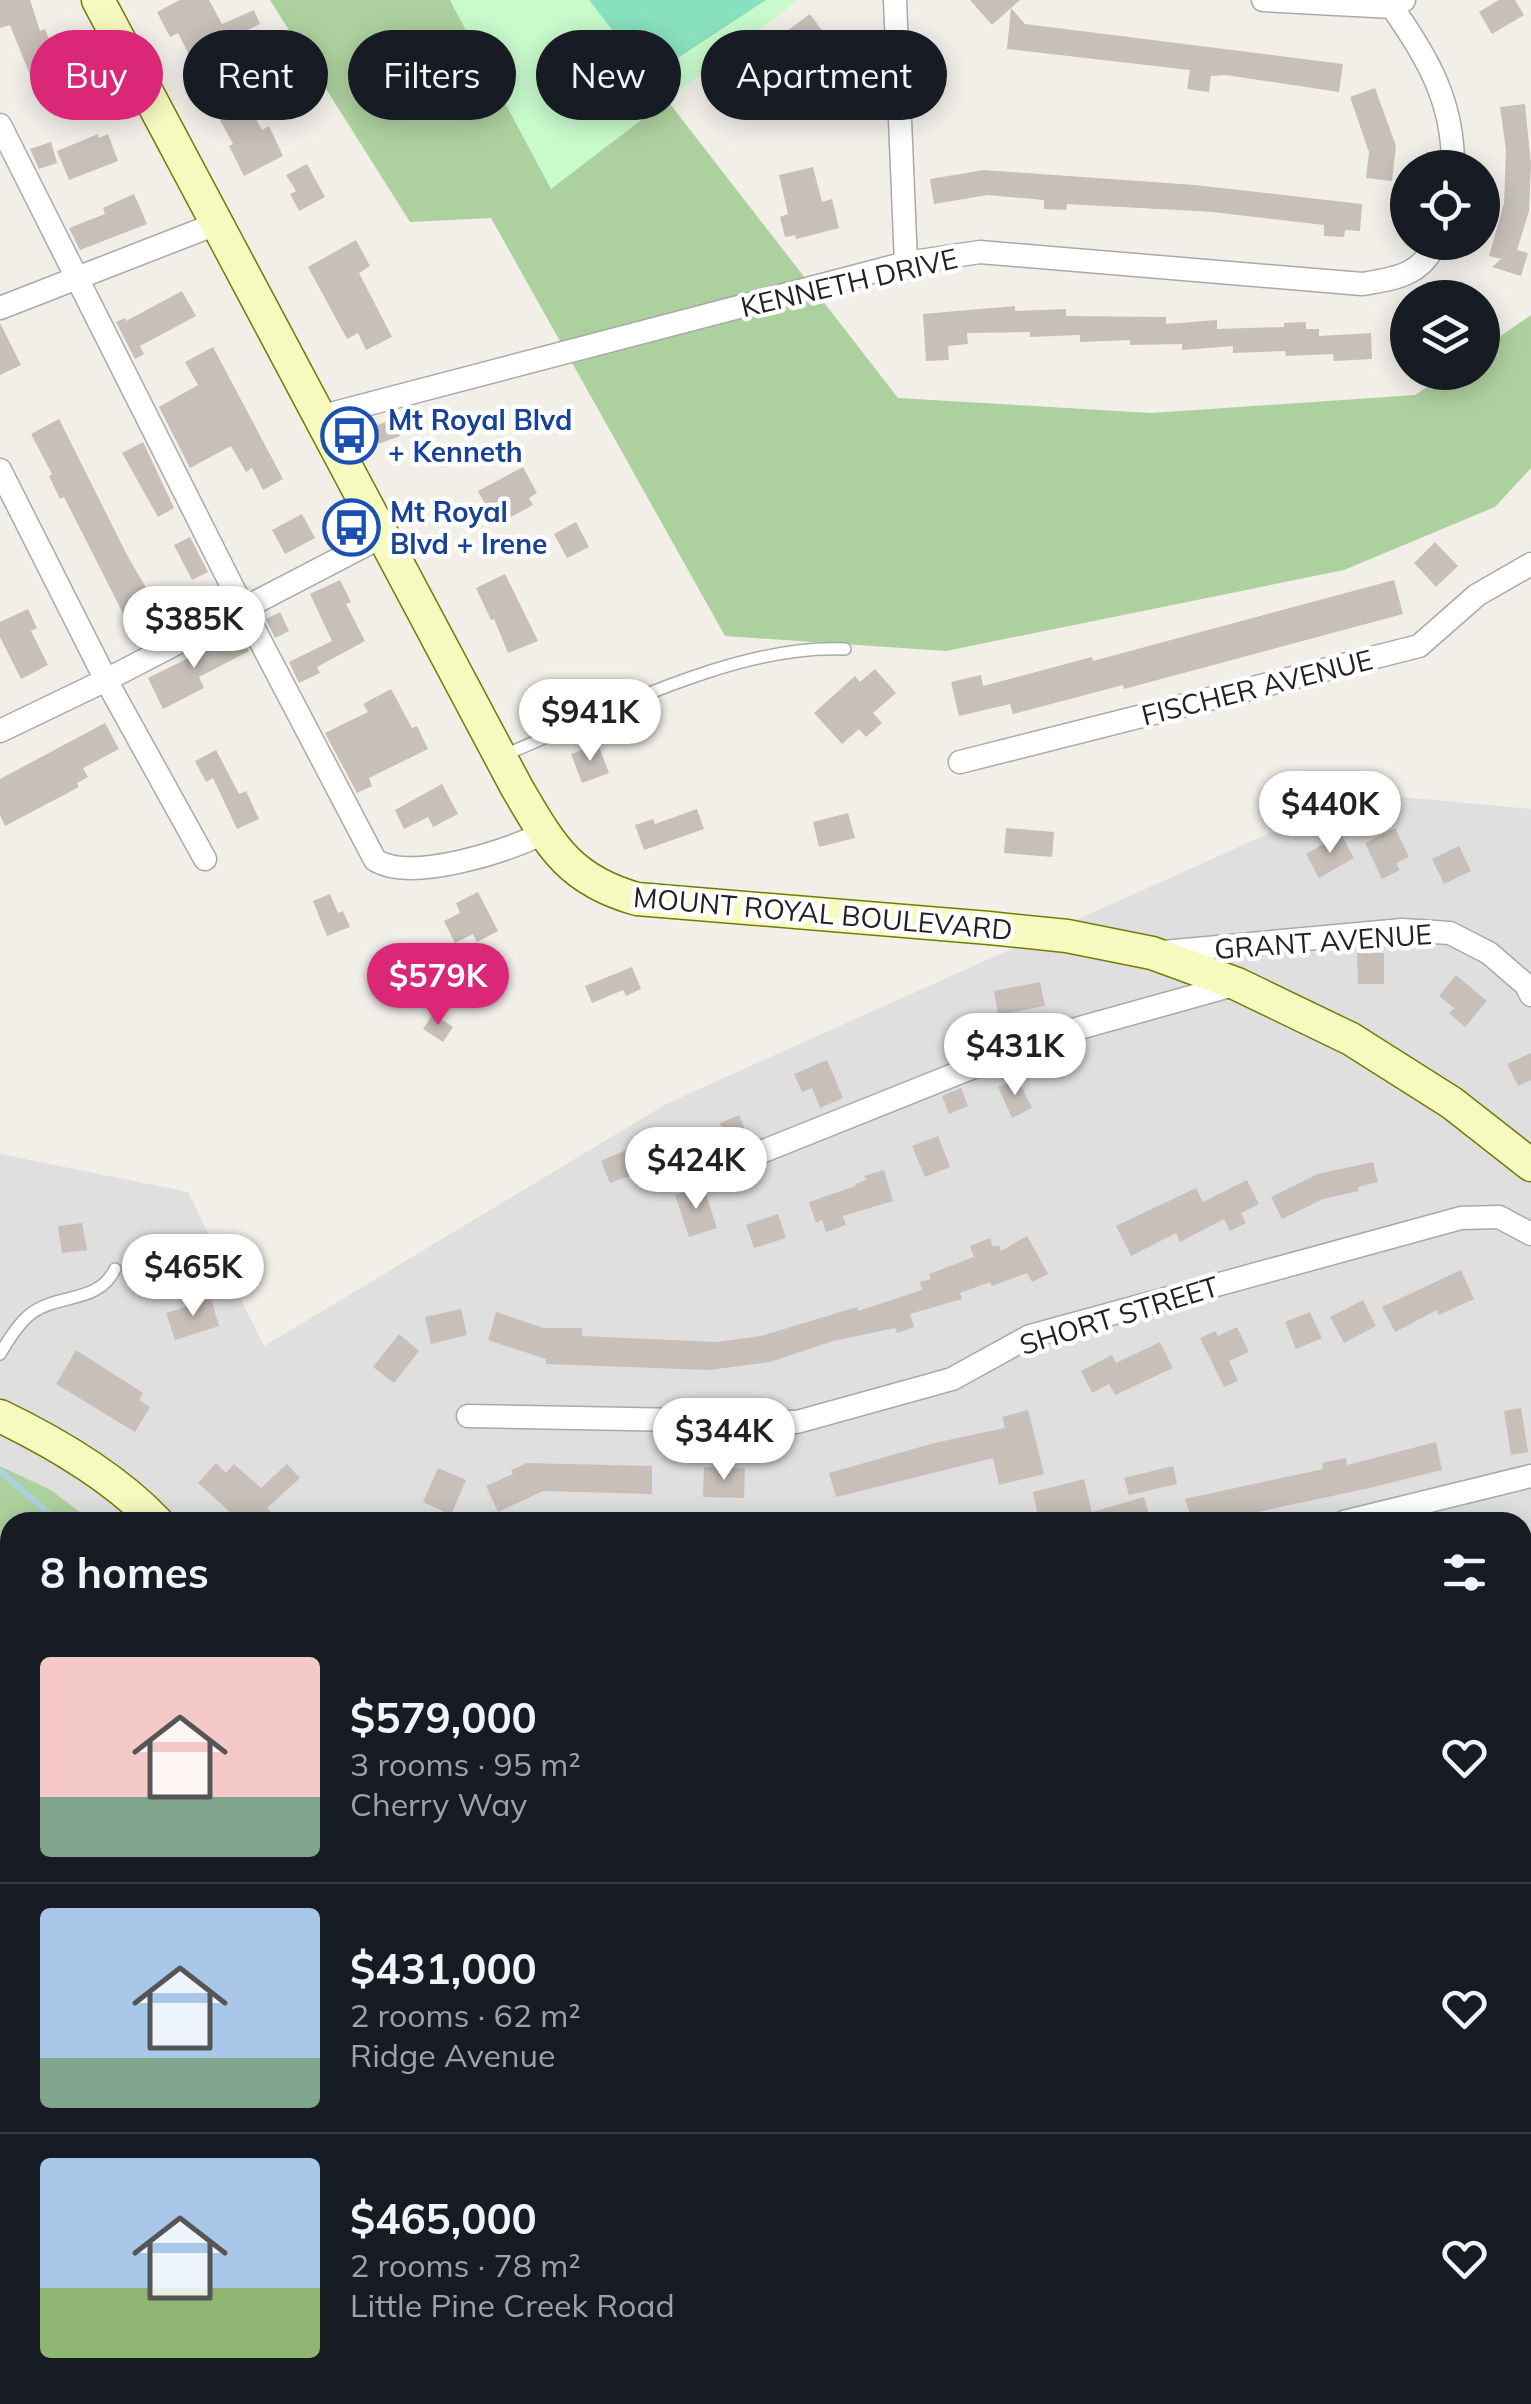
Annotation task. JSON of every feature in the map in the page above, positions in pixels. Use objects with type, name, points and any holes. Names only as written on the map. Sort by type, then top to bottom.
[{"type":"main road","name":"MOUNT ROYAL BOULEVARD","points":[[98,0],[500,757],[560,856],[584,877],[604,890],[636,900],[1067,936],[1152,953],[1237,984],[1378,1054],[1452,1103],[1531,1165]]},
{"type":"main road","points":[[0,1416],[56,1445],[105,1478],[145,1512]]},
{"type":"street","points":[[896,0],[906,263]]},
{"type":"street","points":[[1263,0],[1395,2],[1424,52],[1446,105],[1450,150]]},
{"type":"street","points":[[0,125],[75,279],[375,860],[386,868],[435,866],[484,858],[544,833]]},
{"type":"street","points":[[0,308],[216,224]]},
{"type":"street","name":"KENNETH DRIVE","points":[[319,417],[906,263],[980,252],[1362,284],[1404,277],[1422,260]]},
{"type":"street","points":[[0,470],[106,680],[205,859]]},
{"type":"street","points":[[0,731],[383,536]]},
{"type":"street","name":"FISCHER AVENUE","points":[[960,762],[1419,646],[1477,595],[1531,564]]},
{"type":"street","name":"GRANT AVENUE","points":[[1152,953],[1402,930],[1450,934],[1489,953],[1529,988]]},
{"type":"street","points":[[726,1166],[1051,1036],[1237,984]]},
{"type":"street","name":"SHORT STREET","points":[[468,1416],[797,1422],[952,1379],[1030,1336],[1462,1218],[1499,1217],[1531,1234]]},
{"type":"street","points":[[1385,1512],[1531,1476]]},
{"type":"lane","points":[[500,757],[674,685],[732,666],[802,648],[845,649]]},
{"type":"lane","points":[[0,1354],[29,1316],[102,1288],[115,1269]]},
{"type":"shaded area","points":[[1359,793],[1531,809],[1531,1512],[80,1512],[51,1490],[0,1466],[0,1154],[188,1192],[264,1346],[668,1103]]},
{"type":"green space","points":[[270,0],[450,0],[466,30],[348,30],[348,120],[514,120],[551,188],[641,120],[681,118],[898,398],[1151,413],[1415,395],[1422,390],[1500,390],[1500,336],[1531,315],[1531,468],[1495,507],[1344,570],[946,651],[725,636],[491,218],[410,222],[328,92],[328,30],[289,30]]},
{"type":"green space","points":[[450,0],[798,0],[759,30],[701,30],[701,74],[681,90],[681,30],[536,30],[536,120],[641,120],[551,189],[514,120],[516,30],[466,30]]},
{"type":"green space","points":[[589,0],[766,0],[720,30],[701,30],[701,43],[681,56],[681,30],[612,30]]},
{"type":"green space","points":[[0,1466],[51,1490],[80,1512],[0,1512]]},
{"type":"building","points":[[0,0],[30,0],[40,30],[30,30],[30,75],[10,25],[0,28]]},
{"type":"building","points":[[180,0],[209,0],[222,24],[254,10],[260,24],[248,30],[183,30],[183,43],[178,33],[170,37],[157,12]]},
{"type":"building","points":[[970,0],[1020,0],[992,25]]},
{"type":"building","points":[[1499,0],[1515,0],[1524,15],[1492,34],[1479,12]]},
{"type":"building","points":[[1011,8],[1025,24],[1343,64],[1339,92],[1226,75],[1211,76],[1209,92],[1187,89],[1190,70],[1007,49]]},
{"type":"building","points":[[810,14],[822,30],[788,30]]},
{"type":"building","points":[[1375,88],[1396,146],[1396,150],[1390,150],[1390,181],[1366,178],[1369,152],[1350,97]]},
{"type":"building","points":[[1525,104],[1531,165],[1529,211],[1517,250],[1528,253],[1521,276],[1492,267],[1501,259],[1500,217],[1504,203],[1506,150],[1500,107]]},
{"type":"building","points":[[220,120],[257,120],[262,130],[269,126],[283,156],[244,176],[229,146],[233,144]]},
{"type":"building","points":[[98,134],[99,138],[108,134],[118,161],[69,180],[57,151]]},
{"type":"building","points":[[51,142],[57,163],[39,169],[30,149]]},
{"type":"building","points":[[307,164],[325,197],[299,211],[290,194],[296,191],[286,175]]},
{"type":"building","points":[[813,167],[822,202],[832,199],[839,228],[796,239],[795,235],[785,237],[780,217],[788,214],[779,175]]},
{"type":"building","points":[[984,170],[1195,185],[1362,204],[1360,231],[1345,230],[1344,237],[1324,236],[1324,225],[1213,212],[1067,204],[1066,210],[1044,209],[1044,200],[988,195],[934,204],[930,179]]},
{"type":"building","points":[[134,194],[147,224],[80,250],[69,228],[105,214],[103,208]]},
{"type":"building","points":[[356,240],[370,266],[359,273],[392,337],[366,350],[358,333],[347,339],[308,267]]},
{"type":"building","points":[[182,291],[196,316],[140,346],[144,354],[135,359],[116,322],[125,318],[126,321]]},
{"type":"building","points":[[1015,306],[1015,311],[1066,309],[1066,316],[1166,317],[1166,324],[1217,320],[1217,329],[1284,327],[1284,323],[1306,322],[1306,329],[1319,329],[1319,336],[1371,333],[1372,359],[1334,361],[1333,354],[1286,356],[1285,351],[1233,353],[1233,346],[1182,350],[1182,344],[1130,345],[1130,340],[1080,342],[1080,335],[1030,337],[1030,332],[967,333],[968,344],[948,346],[949,360],[926,361],[923,314]]},
{"type":"building","points":[[0,323],[21,365],[0,375]]},
{"type":"building","points":[[213,347],[283,479],[263,490],[252,468],[246,472],[231,446],[190,468],[159,407],[198,385],[185,362]]},
{"type":"building","points":[[59,419],[127,555],[164,619],[134,635],[64,497],[60,499],[31,434]]},
{"type":"building","points":[[394,419],[400,436],[375,445],[369,428]]},
{"type":"building","points":[[143,442],[174,508],[158,517],[122,453]]},
{"type":"building","points":[[523,467],[537,493],[529,498],[533,505],[496,525],[478,491]]},
{"type":"building","points":[[302,514],[315,538],[285,554],[272,530]]},
{"type":"building","points":[[576,522],[589,547],[567,558],[554,534]]},
{"type":"building","points":[[190,537],[208,572],[192,580],[174,545]]},
{"type":"building","points":[[1435,542],[1458,566],[1436,587],[1414,563]]},
{"type":"building","points":[[505,574],[538,641],[508,653],[476,588]]},
{"type":"building","points":[[340,580],[351,602],[346,604],[365,641],[317,667],[320,673],[299,683],[289,662],[332,641],[310,594]]},
{"type":"building","points":[[1394,580],[1403,614],[1124,689],[1123,685],[1013,714],[1010,704],[959,716],[951,682],[981,675],[983,686],[1092,657],[1093,661]]},
{"type":"building","points":[[28,609],[37,628],[31,631],[48,665],[21,679],[0,637],[0,622]]},
{"type":"building","points":[[280,612],[289,631],[275,638],[266,619]]},
{"type":"building","points":[[239,633],[249,651],[199,677],[204,688],[163,709],[148,678]]},
{"type":"building","points":[[875,669],[896,693],[873,713],[882,723],[866,737],[859,729],[842,744],[814,713],[855,676],[860,682]]},
{"type":"building","points":[[565,679],[576,703],[542,719],[531,695]]},
{"type":"building","points":[[391,689],[428,749],[369,778],[372,786],[357,793],[325,733],[368,712],[363,704]]},
{"type":"building","points":[[105,723],[119,749],[83,768],[88,777],[77,783],[79,787],[5,826],[0,815],[0,779]]},
{"type":"building","points":[[598,744],[609,773],[582,783],[571,754]]},
{"type":"building","points":[[216,750],[239,794],[246,791],[259,819],[237,829],[213,778],[206,782],[195,761]]},
{"type":"building","points":[[442,784],[458,814],[433,827],[428,817],[404,829],[395,810]]},
{"type":"building","points":[[697,809],[704,829],[644,850],[635,825],[653,819],[655,824]]},
{"type":"building","points":[[848,813],[855,838],[819,847],[813,822]]},
{"type":"building","points":[[1006,828],[1054,832],[1052,857],[1004,853]]},
{"type":"building","points":[[1395,828],[1409,857],[1396,863],[1400,870],[1382,879],[1365,843]]},
{"type":"building","points":[[1341,834],[1354,858],[1319,878],[1306,854]]},
{"type":"building","points":[[1459,846],[1471,871],[1444,884],[1432,859]]},
{"type":"building","points":[[478,892],[498,931],[477,942],[473,934],[455,943],[444,921],[460,913],[456,903]]},
{"type":"building","points":[[330,894],[338,913],[343,911],[350,927],[327,936],[313,901]]},
{"type":"building","points":[[1357,953],[1384,953],[1384,984],[1358,984]]},
{"type":"building","points":[[632,967],[641,989],[626,996],[623,990],[592,1003],[585,986]]},
{"type":"building","points":[[1456,975],[1487,1001],[1465,1027],[1449,1013],[1454,1008],[1439,996]]},
{"type":"building","points":[[1040,982],[1045,1006],[998,1015],[994,991]]},
{"type":"building","points":[[433,1014],[453,1027],[443,1042],[423,1029]]},
{"type":"building","points":[[1531,1053],[1531,1080],[1518,1086],[1507,1064]]},
{"type":"building","points":[[827,1060],[843,1098],[820,1108],[812,1088],[802,1092],[794,1074]]},
{"type":"building","points":[[1017,1078],[1032,1108],[1012,1118],[998,1087]]},
{"type":"building","points":[[961,1088],[968,1106],[949,1114],[942,1096]]},
{"type":"building","points":[[739,1115],[747,1134],[727,1142],[720,1123]]},
{"type":"building","points":[[658,1136],[671,1175],[646,1184],[644,1178],[635,1181],[633,1175],[610,1183],[601,1161]]},
{"type":"building","points":[[938,1136],[950,1167],[925,1177],[912,1146]]},
{"type":"building","points":[[1373,1162],[1378,1182],[1323,1199],[1282,1219],[1271,1197],[1318,1174]]},
{"type":"building","points":[[884,1170],[893,1201],[843,1216],[846,1225],[826,1232],[822,1220],[816,1223],[809,1202],[856,1186],[866,1180],[864,1176]]},
{"type":"building","points":[[1247,1180],[1259,1204],[1241,1213],[1246,1223],[1230,1231],[1224,1219],[1180,1242],[1176,1233],[1131,1256],[1116,1226],[1196,1188],[1203,1202]]},
{"type":"building","points":[[703,1186],[717,1228],[689,1237],[675,1195]]},
{"type":"building","points":[[778,1214],[786,1238],[754,1248],[746,1225]]},
{"type":"building","points":[[82,1223],[87,1250],[62,1253],[58,1226]]},
{"type":"building","points":[[1027,1236],[1048,1274],[1032,1282],[1027,1273],[992,1286],[990,1282],[960,1293],[962,1299],[910,1314],[914,1327],[897,1333],[895,1328],[833,1341],[770,1362],[709,1370],[546,1364],[546,1359],[488,1340],[496,1312],[543,1328],[582,1328],[582,1336],[717,1342],[761,1336],[922,1290],[920,1282],[931,1279],[929,1274],[974,1257],[970,1246],[990,1238],[993,1247],[999,1245],[1001,1251]]},
{"type":"building","points":[[1461,1270],[1474,1299],[1439,1315],[1437,1310],[1395,1332],[1382,1307]]},
{"type":"building","points":[[211,1299],[219,1326],[175,1340],[166,1313]]},
{"type":"building","points":[[1363,1300],[1376,1326],[1344,1343],[1330,1317]]},
{"type":"building","points":[[461,1309],[467,1335],[431,1344],[425,1317]]},
{"type":"building","points":[[1310,1312],[1322,1338],[1296,1349],[1285,1322]]},
{"type":"building","points":[[1237,1327],[1249,1352],[1229,1361],[1238,1381],[1224,1387],[1200,1338],[1215,1331],[1218,1336]]},
{"type":"building","points":[[399,1334],[419,1351],[394,1383],[373,1367]]},
{"type":"building","points":[[1160,1342],[1173,1368],[1115,1395],[1109,1384],[1092,1393],[1081,1371],[1112,1355],[1116,1363]]},
{"type":"building","points":[[76,1350],[143,1393],[139,1400],[150,1407],[135,1432],[56,1384]]},
{"type":"building","points":[[1521,1408],[1528,1452],[1511,1455],[1504,1411]]},
{"type":"building","points":[[1028,1410],[1044,1474],[999,1485],[993,1458],[836,1497],[829,1473],[934,1443],[1005,1428],[1002,1417]]},
{"type":"building","points":[[1436,1442],[1442,1470],[1258,1512],[1190,1512],[1185,1499],[1323,1469],[1322,1463],[1346,1458],[1347,1465]]},
{"type":"building","points":[[216,1463],[226,1473],[234,1464],[261,1488],[287,1464],[300,1478],[267,1508],[271,1512],[230,1512],[198,1483]]},
{"type":"building","points":[[527,1463],[652,1466],[652,1494],[543,1491],[498,1512],[486,1486]]},
{"type":"building","points":[[1173,1466],[1177,1484],[1129,1495],[1124,1478]]},
{"type":"building","points":[[704,1467],[745,1468],[744,1498],[703,1497]]},
{"type":"building","points":[[438,1468],[466,1480],[452,1512],[423,1502]]},
{"type":"building","points":[[1084,1479],[1092,1512],[1037,1512],[1033,1492]]},
{"type":"building","points":[[1144,1497],[1148,1512],[1092,1512]]},
{"type":"waterway","points":[[0,1471],[47,1512]]},
{"type":"place","name":"Mt Royal Blvd + Kenneth","points":[[349,435]]},
{"type":"place","name":"Mt Royal Blvd + Irene","points":[[351,527]]}]
